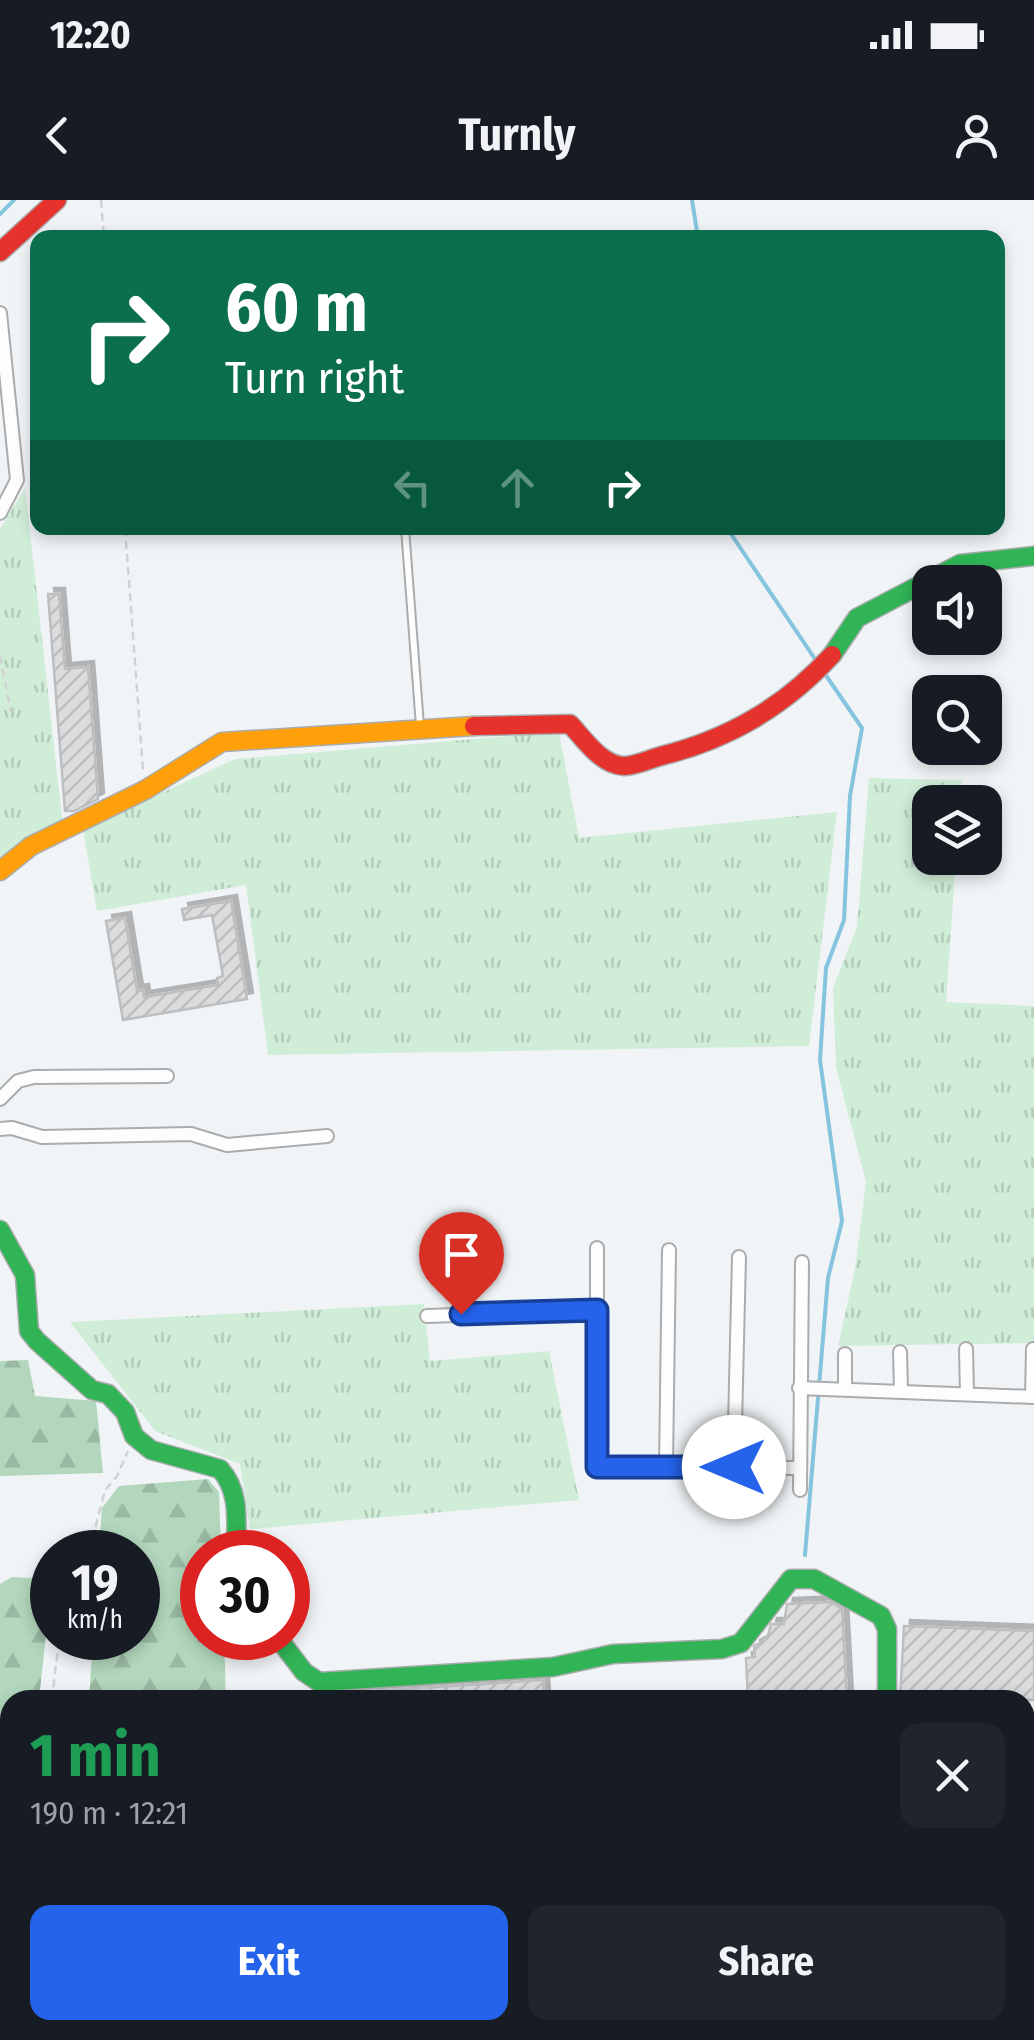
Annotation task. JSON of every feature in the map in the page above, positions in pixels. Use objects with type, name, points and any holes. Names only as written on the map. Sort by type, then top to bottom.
[{"type":"street","points":[[0,252],[57,200]]},
{"type":"street","points":[[0,313],[16,480],[0,513]]},
{"type":"street","points":[[0,871],[32,846],[144,790],[222,742],[556,722],[580,732],[607,762],[622,766],[709,744],[755,721],[812,677],[844,642],[857,618],[960,564],[1034,556]]},
{"type":"street","points":[[0,1100],[18,1081],[34,1077],[167,1076]]},
{"type":"street","points":[[0,1129],[42,1136],[191,1134],[226,1145],[327,1136]]},
{"type":"street","points":[[0,1230],[24,1275],[30,1330],[92,1390],[108,1394],[126,1412],[134,1436],[151,1450],[228,1476],[234,1494],[235,1530]]},
{"type":"street","points":[[597,1248],[597,1467],[800,1468]]},
{"type":"street","points":[[666,1467],[670,1250]]},
{"type":"street","points":[[734,1467],[739,1257]]},
{"type":"street","points":[[800,1490],[802,1262]]},
{"type":"street","points":[[428,1316],[597,1310]]},
{"type":"street","points":[[800,1388],[1033,1397],[1032,1349]]},
{"type":"street","points":[[966,1350],[967,1394]]},
{"type":"street","points":[[900,1352],[901,1391]]},
{"type":"street","points":[[845,1354],[845,1388]]},
{"type":"street","points":[[329,1690],[553,1666],[613,1654],[722,1648],[741,1642],[791,1579],[814,1579],[882,1616],[887,1630],[887,1690]]},
{"type":"street","points":[[295,1660],[319,1690]]},
{"type":"lane","points":[[406,535],[420,730]]},
{"type":"path","points":[[101,200],[103,230]]},
{"type":"path","points":[[126,535],[144,790]]},
{"type":"path","points":[[0,656],[11,712]]},
{"type":"path","points":[[95,1530],[105,1490],[118,1476],[134,1436]]},
{"type":"path","points":[[53,1690],[57,1660]]},
{"type":"green space","points":[[25,488],[63,826],[0,863],[0,529]]},
{"type":"green space","points":[[559,732],[579,838],[837,812],[809,1046],[268,1055],[246,885],[97,911],[83,829],[235,759]]},
{"type":"green space","points":[[869,778],[962,780],[962,785],[912,785],[912,875],[955,875],[946,1002],[1034,1006],[1034,1343],[838,1346],[855,1269],[866,1182],[836,1067],[833,988],[857,927]]},
{"type":"green space","points":[[424,1304],[430,1361],[549,1351],[579,1500],[250,1529],[240,1464],[155,1431],[70,1322]]},
{"type":"green space","points":[[28,1360],[35,1396],[96,1401],[103,1473],[0,1476],[0,1361]]},
{"type":"green space","points":[[208,1479],[219,1492],[220,1530],[180,1530],[180,1660],[225,1660],[226,1690],[90,1690],[92,1660],[160,1660],[160,1530],[100,1530],[102,1508],[119,1486]]},
{"type":"green space","points":[[12,1577],[30,1578],[30,1660],[43,1660],[40,1690],[0,1690],[0,1584]]},
{"type":"building","points":[[48,594],[59,594],[65,669],[88,667],[98,799],[74,811],[65,811]]},
{"type":"building","points":[[231,901],[247,999],[123,1020],[106,921],[125,918],[137,991],[143,990],[144,997],[218,985],[217,978],[223,976],[212,915],[184,920],[182,909]]},
{"type":"building","points":[[830,1602],[842,1609],[846,1690],[748,1690],[746,1658],[755,1657],[754,1646],[767,1639],[771,1624],[784,1624],[787,1604]]},
{"type":"building","points":[[904,1626],[1034,1631],[1034,1690],[901,1690]]},
{"type":"building","points":[[543,1680],[544,1690],[389,1690]]},
{"type":"waterway","points":[[0,214],[14,200]]},
{"type":"waterway","points":[[692,200],[697,230]]},
{"type":"waterway","points":[[732,535],[817,662]]},
{"type":"waterway","points":[[805,1555],[828,1278],[842,1221],[820,1060],[826,968],[844,920],[850,796],[862,728],[825,674]]},
{"type":"traffic: fast","points":[[832,655],[857,618],[960,564],[1034,556]]},
{"type":"traffic: fast","points":[[0,1230],[25,1275],[29,1331],[92,1390],[108,1394],[125,1412],[134,1436],[151,1450],[220,1469],[234,1498],[236,1530]]},
{"type":"traffic: fast","points":[[295,1660],[319,1682],[553,1667],[613,1654],[722,1649],[741,1643],[791,1579],[814,1579],[881,1616],[887,1629],[887,1690]]},
{"type":"traffic: slow","points":[[0,871],[31,846],[145,790],[222,742],[474,726]]},
{"type":"traffic: jam","points":[[0,252],[57,200]]},
{"type":"traffic: jam","points":[[474,726],[570,724],[608,761],[633,765],[710,740],[754,719],[795,690],[832,655]]},
{"type":"route","points":[[461,1314],[597,1310],[597,1467],[734,1467]]}]
